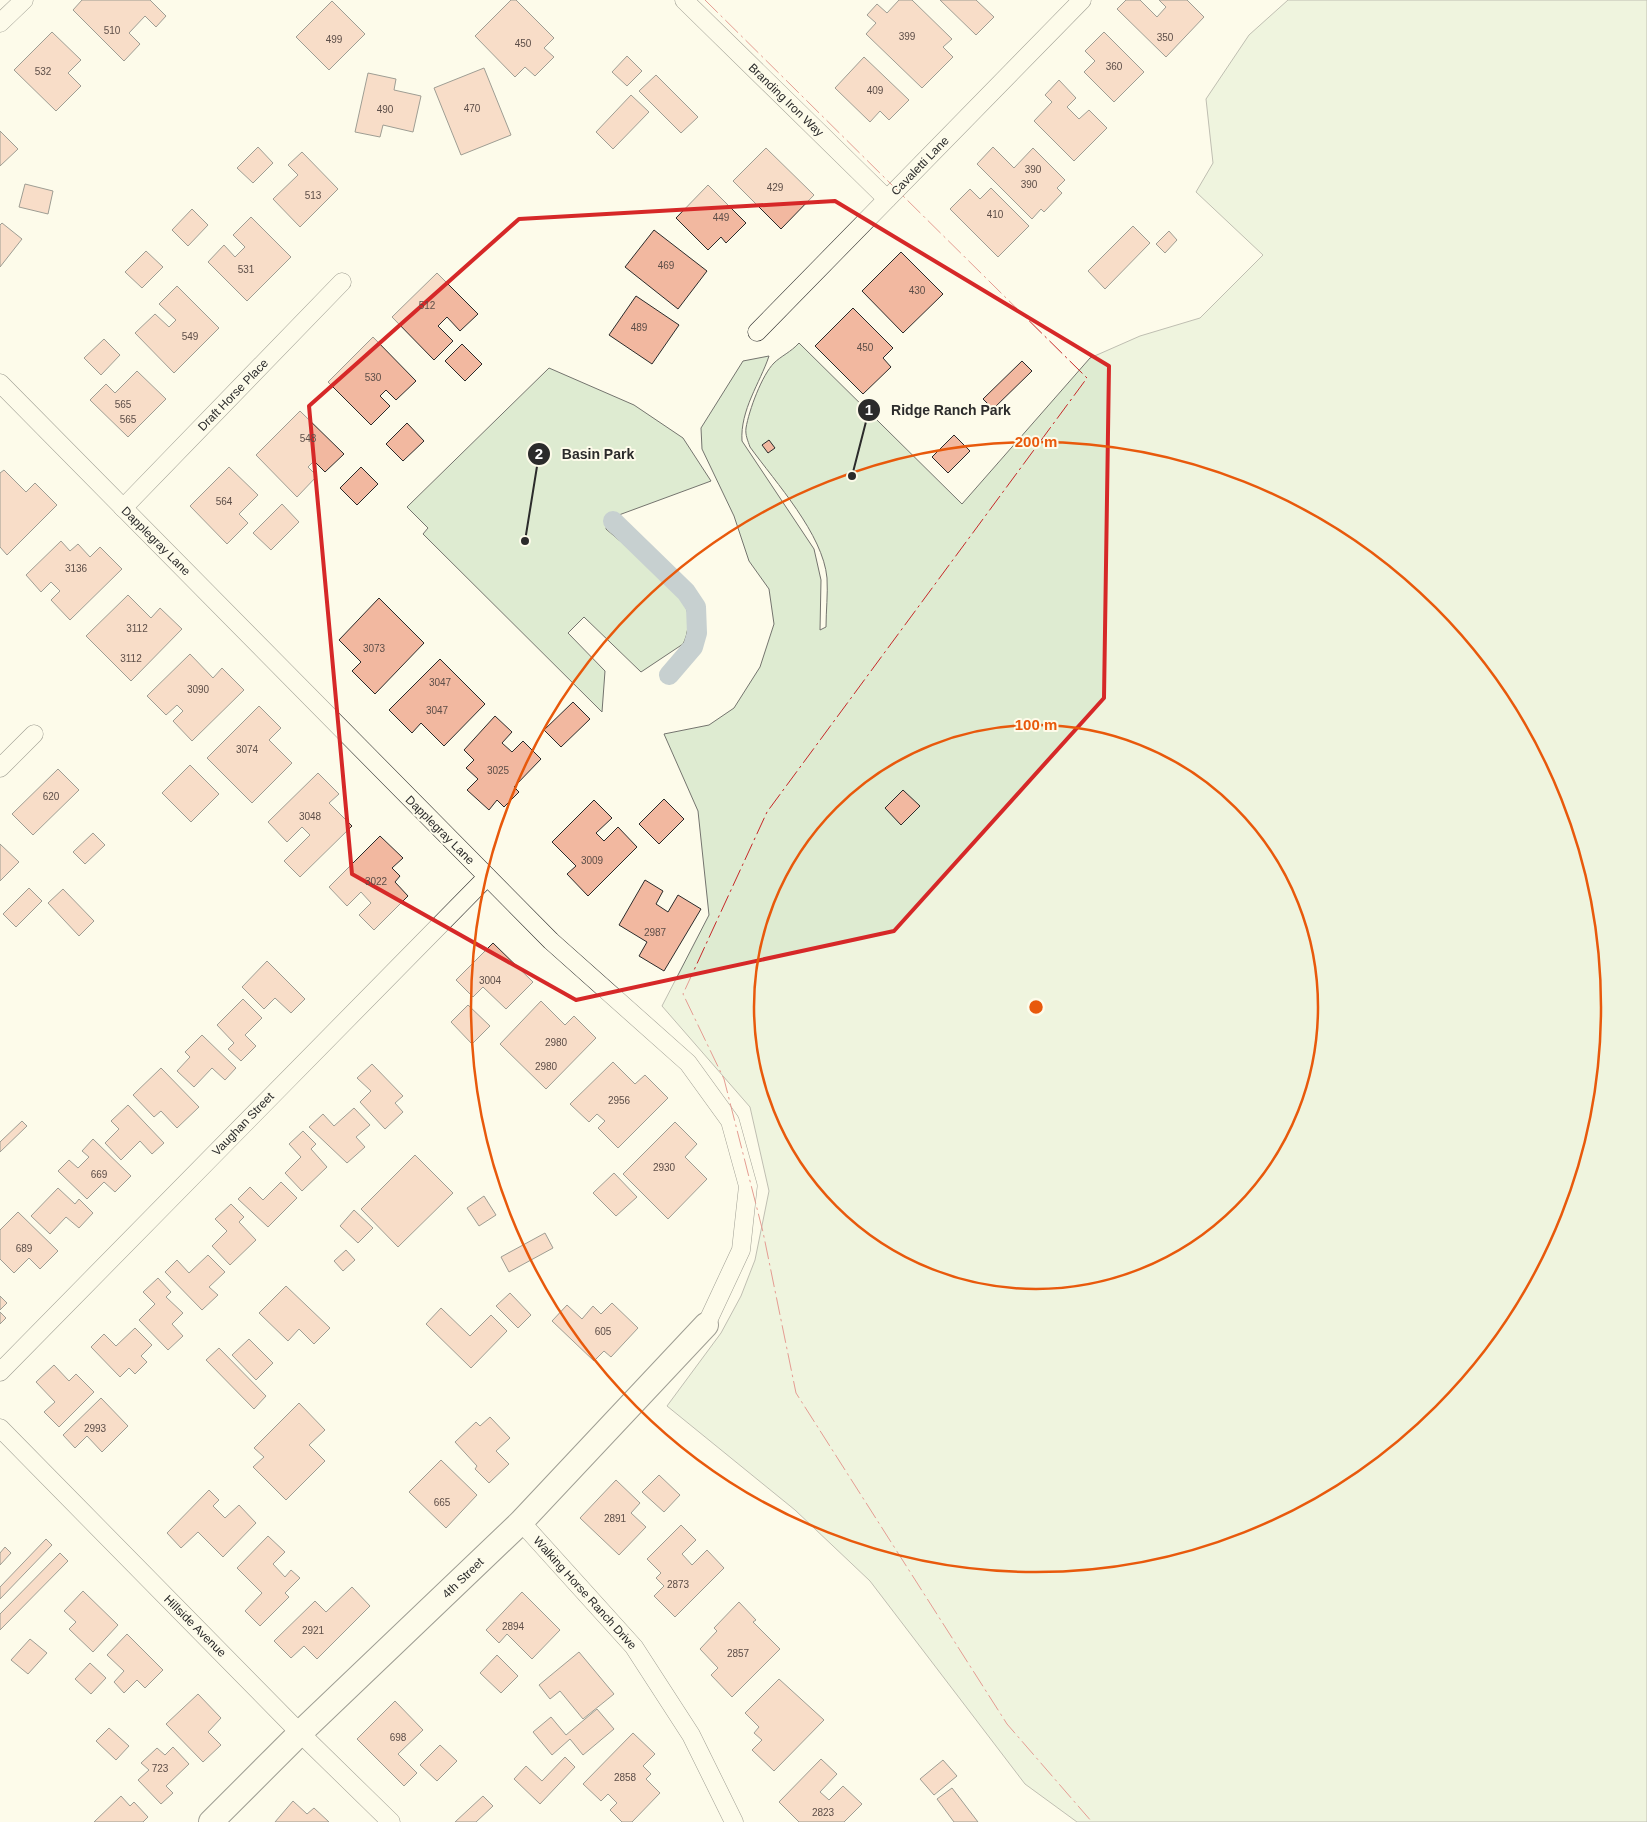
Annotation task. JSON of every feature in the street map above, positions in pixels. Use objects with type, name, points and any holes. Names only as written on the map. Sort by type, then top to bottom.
[{"type":"street","points":[[0,23],[24,0]]},
{"type":"street","name":"Branding Iron Way","points":[[684,0],[887,199]]},
{"type":"street","name":"Cavaletti Lane","points":[[757,332],[1082,0]]},
{"type":"street","name":"Draft Horse Place","points":[[123,508],[342,282]]},
{"type":"street","name":"Dapplegray Lane","points":[[0,383],[550,941],[688,1064],[730,1121],[748,1186],[741,1250],[706,1325]]},
{"type":"street","points":[[0,768],[34,734]]},
{"type":"street","name":"Vaughan Street","points":[[0,1372],[487,877]]},
{"type":"street","name":"4th Street","points":[[212,1822],[300,1734],[522,1522],[706,1325]]},
{"type":"street","name":"Hillside Avenue","points":[[0,1428],[300,1734],[391,1822]]},
{"type":"street","name":"Walking Horse Ranch Drive","points":[[522,1522],[634,1646],[691,1736],[734,1822]]},
{"type":"highlighted area","points":[[835,201],[1109,366],[1104,698],[894,931],[576,1000],[352,874],[309,406],[519,219]]},
{"type":"green space","points":[[1288,0],[1647,0],[1647,1822],[1077,1822],[1025,1784],[870,1581],[795,1510],[667,1406],[721,1333],[741,1296],[755,1260],[769,1191],[750,1107],[662,1006],[709,915],[698,811],[664,734],[709,725],[734,708],[760,667],[774,624],[769,589],[749,561],[734,516],[702,449],[701,428],[743,361],[769,356],[747,408],[742,430],[742,441],[814,549],[821,580],[820,630],[826,627],[827,578],[824,561],[817,544],[797,509],[750,447],[746,436],[746,428],[753,403],[769,368],[799,343],[962,504],[1090,358],[1140,336],[1200,318],[1263,255],[1196,192],[1213,163],[1206,99],[1249,35]]},
{"type":"green space","points":[[549,368],[634,405],[683,438],[711,481],[608,519],[606,529],[670,587],[685,606],[688,620],[683,644],[641,672],[584,617],[568,633],[605,671],[602,712],[423,534],[428,528],[407,507]]},
{"type":"building","points":[[82,0],[150,0],[166,16],[156,27],[145,16],[129,33],[140,44],[124,61],[73,10]]},
{"type":"building","points":[[511,0],[516,0],[554,38],[544,48],[554,57],[535,76],[525,67],[515,77],[475,36]]},
{"type":"building","points":[[899,0],[912,0],[952,39],[943,47],[953,57],[922,88],[866,34],[876,23],[867,15],[877,4],[887,13]]},
{"type":"building","points":[[940,0],[976,0],[994,17],[976,35]]},
{"type":"building","points":[[1126,0],[1140,0],[1157,17],[1166,7],[1159,0],[1187,0],[1204,17],[1166,57],[1117,9]]},
{"type":"building","points":[[332,1],[365,34],[329,70],[296,37]]},
{"type":"building","points":[[52,32],[81,60],[68,73],[81,86],[56,111],[14,70]]},
{"type":"building","points":[[1104,32],[1144,72],[1114,102],[1084,72],[1095,61],[1085,51]]},
{"type":"building","points":[[627,56],[642,71],[627,86],[612,72]]},
{"type":"building","points":[[864,57],[909,100],[889,120],[880,111],[870,122],[835,88]]},
{"type":"building","points":[[484,68],[511,135],[461,155],[434,88]]},
{"type":"building","points":[[368,73],[396,79],[394,90],[421,96],[413,132],[383,125],[380,137],[355,132]]},
{"type":"building","points":[[656,75],[698,117],[681,133],[639,91]]},
{"type":"building","points":[[1059,80],[1076,98],[1067,107],[1079,119],[1089,110],[1107,128],[1074,161],[1034,121],[1052,102],[1045,95]]},
{"type":"building","points":[[631,95],[649,112],[613,149],[596,132]]},
{"type":"building","points":[[0,131],[18,149],[0,166]]},
{"type":"building","points":[[258,147],[273,163],[253,183],[237,168]]},
{"type":"building","points":[[993,147],[1014,168],[1033,148],[1065,180],[1057,188],[1062,193],[1044,212],[1041,209],[1032,219],[977,164]]},
{"type":"building","points":[[766,148],[814,195],[781,229],[733,181]]},
{"type":"building","points":[[302,152],[338,189],[300,227],[273,199],[298,175],[288,165]]},
{"type":"building","points":[[25,184],[53,191],[48,214],[19,207]]},
{"type":"building","points":[[708,185],[746,223],[726,243],[721,237],[708,250],[676,218]]},
{"type":"building","points":[[991,188],[1029,226],[998,257],[950,209],[970,189],[980,199]]},
{"type":"building","points":[[192,209],[208,225],[188,246],[172,230]]},
{"type":"building","points":[[251,217],[291,257],[247,301],[208,262],[224,245],[235,257],[245,247],[233,235]]},
{"type":"building","points":[[2,223],[22,239],[0,267],[0,225]]},
{"type":"building","points":[[1133,226],[1150,243],[1105,289],[1088,271]]},
{"type":"building","points":[[654,230],[707,271],[678,309],[625,267]]},
{"type":"building","points":[[1169,231],[1177,240],[1165,253],[1156,244]]},
{"type":"building","points":[[146,251],[163,267],[142,288],[125,272]]},
{"type":"building","points":[[901,252],[943,294],[903,333],[862,291]]},
{"type":"building","points":[[437,273],[478,314],[460,331],[447,317],[438,326],[453,341],[434,360],[392,317]]},
{"type":"building","points":[[177,286],[219,328],[174,373],[135,333],[155,314],[169,327],[176,320],[159,304]]},
{"type":"building","points":[[636,296],[679,325],[652,364],[609,335]]},
{"type":"building","points":[[853,308],[893,348],[883,358],[891,367],[863,394],[815,346]]},
{"type":"building","points":[[373,337],[416,381],[396,400],[386,390],[380,396],[390,406],[371,425],[328,382]]},
{"type":"building","points":[[104,339],[120,355],[101,375],[84,358]]},
{"type":"building","points":[[462,344],[482,364],[465,381],[445,361]]},
{"type":"building","points":[[1022,361],[1032,371],[993,409],[983,399]]},
{"type":"building","points":[[137,371],[166,399],[128,437],[90,400],[106,384],[115,393]]},
{"type":"building","points":[[300,411],[344,454],[325,472],[314,461],[308,467],[317,476],[297,497],[256,455]]},
{"type":"building","points":[[407,423],[424,441],[403,461],[386,444]]},
{"type":"building","points":[[954,435],[970,451],[948,473],[932,457]]},
{"type":"building","points":[[769,440],[775,448],[768,453],[762,445]]},
{"type":"building","points":[[229,467],[258,495],[239,514],[248,523],[227,544],[190,506]]},
{"type":"building","points":[[361,467],[378,484],[357,505],[340,488]]},
{"type":"building","points":[[4,470],[26,492],[35,483],[57,505],[7,555],[0,547],[0,473]]},
{"type":"building","points":[[282,504],[299,522],[271,550],[253,533]]},
{"type":"building","points":[[61,541],[70,551],[78,544],[90,557],[100,547],[122,569],[70,620],[51,600],[60,591],[51,582],[41,592],[26,575]]},
{"type":"building","points":[[128,595],[151,618],[160,608],[182,629],[131,681],[86,636]]},
{"type":"building","points":[[379,598],[424,643],[375,694],[352,671],[361,662],[339,640]]},
{"type":"building","points":[[190,654],[213,678],[222,668],[244,690],[192,741],[173,721],[183,711],[177,705],[166,715],[147,696]]},
{"type":"building","points":[[440,659],[485,704],[444,746],[421,723],[412,733],[389,710]]},
{"type":"building","points":[[573,702],[590,719],[561,747],[544,730]]},
{"type":"building","points":[[259,706],[281,728],[269,740],[292,763],[252,803],[207,758]]},
{"type":"building","points":[[495,716],[512,732],[502,743],[512,752],[523,741],[541,759],[514,787],[519,792],[504,807],[497,800],[489,810],[467,790],[478,779],[466,768],[474,760],[464,750]]},
{"type":"building","points":[[190,765],[219,794],[191,822],[162,793]]},
{"type":"building","points":[[58,769],[79,790],[33,835],[12,814]]},
{"type":"building","points":[[318,773],[339,794],[329,803],[352,826],[300,877],[284,861],[310,835],[302,827],[287,842],[268,822]]},
{"type":"building","points":[[903,790],[920,806],[901,825],[885,808]]},
{"type":"building","points":[[664,799],[684,819],[659,844],[639,824]]},
{"type":"building","points":[[594,800],[612,818],[596,833],[604,841],[618,827],[637,847],[588,896],[567,874],[576,866],[552,842]]},
{"type":"building","points":[[93,833],[105,845],[85,864],[73,852]]},
{"type":"building","points":[[380,836],[403,858],[392,868],[400,876],[395,882],[408,896],[374,930],[359,915],[371,903],[361,892],[347,906],[329,887]]},
{"type":"building","points":[[0,844],[19,862],[0,881]]},
{"type":"building","points":[[645,880],[663,891],[656,904],[668,912],[678,895],[701,909],[664,971],[639,956],[647,942],[619,925]]},
{"type":"building","points":[[29,888],[42,901],[16,927],[3,914]]},
{"type":"building","points":[[63,889],[94,921],[79,936],[48,903]]},
{"type":"building","points":[[493,943],[533,982],[506,1009],[483,987],[473,997],[456,980]]},
{"type":"building","points":[[267,961],[305,999],[291,1013],[275,998],[264,1009],[242,987]]},
{"type":"building","points":[[243,999],[262,1018],[245,1035],[256,1046],[241,1061],[228,1049],[234,1043],[217,1025]]},
{"type":"building","points":[[541,1001],[565,1025],[574,1016],[596,1038],[546,1089],[500,1044]]},
{"type":"building","points":[[468,1005],[490,1026],[472,1044],[451,1022]]},
{"type":"building","points":[[202,1035],[236,1068],[225,1080],[212,1068],[194,1087],[177,1071],[190,1057],[185,1052]]},
{"type":"building","points":[[613,1062],[635,1084],[645,1075],[668,1098],[618,1148],[598,1128],[605,1121],[597,1114],[589,1122],[570,1104]]},
{"type":"building","points":[[372,1064],[403,1096],[395,1103],[403,1112],[385,1129],[360,1102],[371,1091],[357,1078]]},
{"type":"building","points":[[161,1068],[199,1107],[177,1128],[161,1111],[154,1117],[133,1095]]},
{"type":"building","points":[[128,1105],[164,1143],[152,1154],[140,1141],[121,1160],[105,1143],[119,1129],[111,1121]]},
{"type":"building","points":[[354,1108],[370,1125],[356,1137],[365,1147],[347,1163],[309,1127],[323,1114],[334,1126]]},
{"type":"building","points":[[22,1121],[27,1126],[0,1152],[0,1142]]},
{"type":"building","points":[[675,1122],[697,1144],[685,1157],[707,1179],[668,1219],[623,1174]]},
{"type":"building","points":[[303,1131],[316,1144],[311,1149],[327,1167],[302,1191],[285,1173],[301,1157],[289,1144]]},
{"type":"building","points":[[93,1139],[131,1176],[115,1192],[104,1182],[87,1199],[58,1171],[69,1160],[78,1168],[89,1157],[82,1151]]},
{"type":"building","points":[[415,1155],[453,1193],[398,1247],[361,1209]]},
{"type":"building","points":[[614,1173],[637,1197],[616,1216],[593,1193]]},
{"type":"building","points":[[281,1182],[297,1198],[268,1227],[238,1199],[250,1187],[263,1200]]},
{"type":"building","points":[[58,1188],[75,1204],[79,1199],[93,1213],[79,1228],[66,1217],[50,1234],[31,1216]]},
{"type":"building","points":[[484,1196],[496,1215],[479,1226],[467,1208]]},
{"type":"building","points":[[231,1204],[244,1217],[239,1222],[256,1240],[230,1265],[212,1246],[227,1231],[215,1219]]},
{"type":"building","points":[[354,1210],[373,1228],[358,1243],[340,1226]]},
{"type":"building","points":[[18,1212],[58,1251],[40,1269],[29,1258],[14,1273],[0,1259],[0,1230]]},
{"type":"building","points":[[545,1233],[553,1248],[509,1272],[501,1257]]},
{"type":"building","points":[[346,1250],[355,1260],[343,1271],[334,1261]]},
{"type":"building","points":[[208,1255],[225,1272],[209,1287],[218,1295],[202,1310],[165,1272],[177,1260],[189,1273]]},
{"type":"building","points":[[158,1278],[171,1292],[166,1297],[183,1313],[172,1324],[183,1336],[168,1350],[139,1320],[155,1304],[143,1292]]},
{"type":"building","points":[[286,1286],[330,1328],[314,1344],[299,1329],[288,1341],[259,1313]]},
{"type":"building","points":[[510,1293],[531,1315],[518,1328],[496,1306]]},
{"type":"building","points":[[0,1296],[7,1303],[0,1310]]},
{"type":"building","points":[[612,1303],[638,1328],[611,1357],[604,1351],[594,1361],[552,1321],[567,1305],[582,1319],[593,1306],[601,1314]]},
{"type":"building","points":[[441,1308],[470,1336],[491,1315],[507,1331],[471,1368],[426,1324]]},
{"type":"building","points":[[0,1312],[6,1318],[0,1324]]},
{"type":"building","points":[[135,1328],[152,1345],[141,1356],[147,1362],[135,1374],[129,1368],[120,1377],[91,1347],[104,1334],[116,1346]]},
{"type":"building","points":[[249,1339],[273,1363],[256,1380],[232,1355]]},
{"type":"building","points":[[219,1348],[266,1396],[254,1409],[206,1360]]},
{"type":"building","points":[[54,1365],[69,1381],[76,1374],[94,1392],[59,1427],[44,1412],[55,1402],[36,1382]]},
{"type":"building","points":[[101,1398],[128,1426],[102,1452],[87,1436],[75,1448],[63,1435]]},
{"type":"building","points":[[299,1403],[325,1430],[309,1445],[325,1461],[286,1500],[253,1467],[264,1457],[254,1448]]},
{"type":"building","points":[[490,1417],[510,1438],[496,1451],[509,1464],[489,1483],[475,1469],[477,1466],[455,1442],[476,1422],[480,1426]]},
{"type":"building","points":[[441,1460],[477,1495],[446,1528],[409,1492]]},
{"type":"building","points":[[659,1475],[680,1495],[664,1512],[642,1492]]},
{"type":"building","points":[[616,1480],[640,1503],[631,1513],[646,1527],[619,1555],[580,1518]]},
{"type":"building","points":[[209,1490],[219,1500],[213,1506],[225,1518],[239,1505],[256,1523],[223,1557],[198,1532],[181,1548],[167,1533]]},
{"type":"building","points":[[681,1525],[696,1540],[682,1554],[692,1565],[707,1550],[724,1568],[675,1617],[654,1596],[664,1586],[656,1578],[661,1573],[647,1559]]},
{"type":"building","points":[[268,1536],[285,1552],[273,1564],[285,1577],[291,1570],[300,1578],[285,1593],[289,1597],[260,1626],[245,1611],[262,1593],[237,1568]]},
{"type":"building","points":[[46,1539],[52,1545],[0,1599],[0,1587]]},
{"type":"building","points":[[5,1547],[11,1553],[0,1565],[0,1553]]},
{"type":"building","points":[[60,1553],[68,1561],[0,1630],[0,1614]]},
{"type":"building","points":[[352,1587],[370,1606],[317,1659],[304,1646],[291,1658],[274,1641],[315,1601],[326,1612]]},
{"type":"building","points":[[83,1591],[118,1625],[93,1652],[69,1629],[76,1622],[64,1611]]},
{"type":"building","points":[[522,1592],[560,1630],[532,1659],[507,1634],[499,1643],[486,1630]]},
{"type":"building","points":[[739,1602],[756,1620],[753,1622],[780,1649],[732,1697],[711,1675],[718,1668],[700,1649],[717,1631],[714,1628]]},
{"type":"building","points":[[127,1634],[163,1670],[145,1688],[137,1680],[124,1693],[114,1682],[124,1671],[107,1655]]},
{"type":"building","points":[[30,1639],[47,1653],[28,1674],[11,1660]]},
{"type":"building","points":[[579,1652],[614,1694],[583,1719],[560,1691],[550,1699],[539,1685]]},
{"type":"building","points":[[497,1655],[518,1676],[501,1693],[480,1673]]},
{"type":"building","points":[[90,1663],[106,1678],[91,1694],[75,1679]]},
{"type":"building","points":[[779,1679],[824,1720],[774,1771],[752,1750],[762,1740],[754,1733],[759,1727],[745,1713]]},
{"type":"building","points":[[198,1694],[221,1718],[208,1732],[221,1745],[203,1762],[166,1724]]},
{"type":"building","points":[[395,1701],[423,1730],[398,1754],[417,1773],[404,1786],[357,1739]]},
{"type":"building","points":[[597,1709],[614,1729],[583,1755],[570,1739],[552,1755],[533,1732],[551,1717],[566,1735]]},
{"type":"building","points":[[109,1728],[129,1746],[116,1760],[96,1741]]},
{"type":"building","points":[[633,1733],[655,1754],[643,1766],[651,1774],[646,1779],[660,1793],[632,1822],[622,1822],[610,1810],[617,1803],[608,1794],[601,1801],[583,1784]]},
{"type":"building","points":[[440,1745],[457,1761],[437,1781],[420,1765]]},
{"type":"building","points":[[173,1747],[189,1764],[166,1786],[173,1793],[161,1804],[138,1780],[149,1770],[141,1763],[157,1748],[165,1755]]},
{"type":"building","points":[[565,1757],[575,1767],[540,1804],[514,1779],[526,1766],[542,1781]]},
{"type":"building","points":[[821,1759],[837,1774],[820,1792],[829,1800],[843,1786],[862,1804],[844,1822],[799,1822],[779,1802]]},
{"type":"building","points":[[943,1760],[957,1776],[934,1795],[920,1779]]},
{"type":"building","points":[[952,1788],[978,1822],[954,1822],[937,1799]]},
{"type":"building","points":[[121,1796],[130,1806],[134,1802],[148,1817],[143,1822],[94,1822]]},
{"type":"building","points":[[483,1796],[493,1806],[476,1822],[455,1822]]},
{"type":"building","points":[[293,1801],[307,1814],[314,1808],[329,1822],[275,1822]]},
{"type":"waterway","points":[[613,521],[686,592],[696,607],[697,633],[693,647],[669,675]]},
{"type":"power","points":[[705,0],[1087,378],[767,812],[683,994],[724,1079],[763,1232],[796,1393],[1007,1724],[1092,1822]]},
{"type":"place","name":"Ridge Ranch Park","points":[[852,476]]},
{"type":"place","name":"Basin Park","points":[[525,541]]}]
